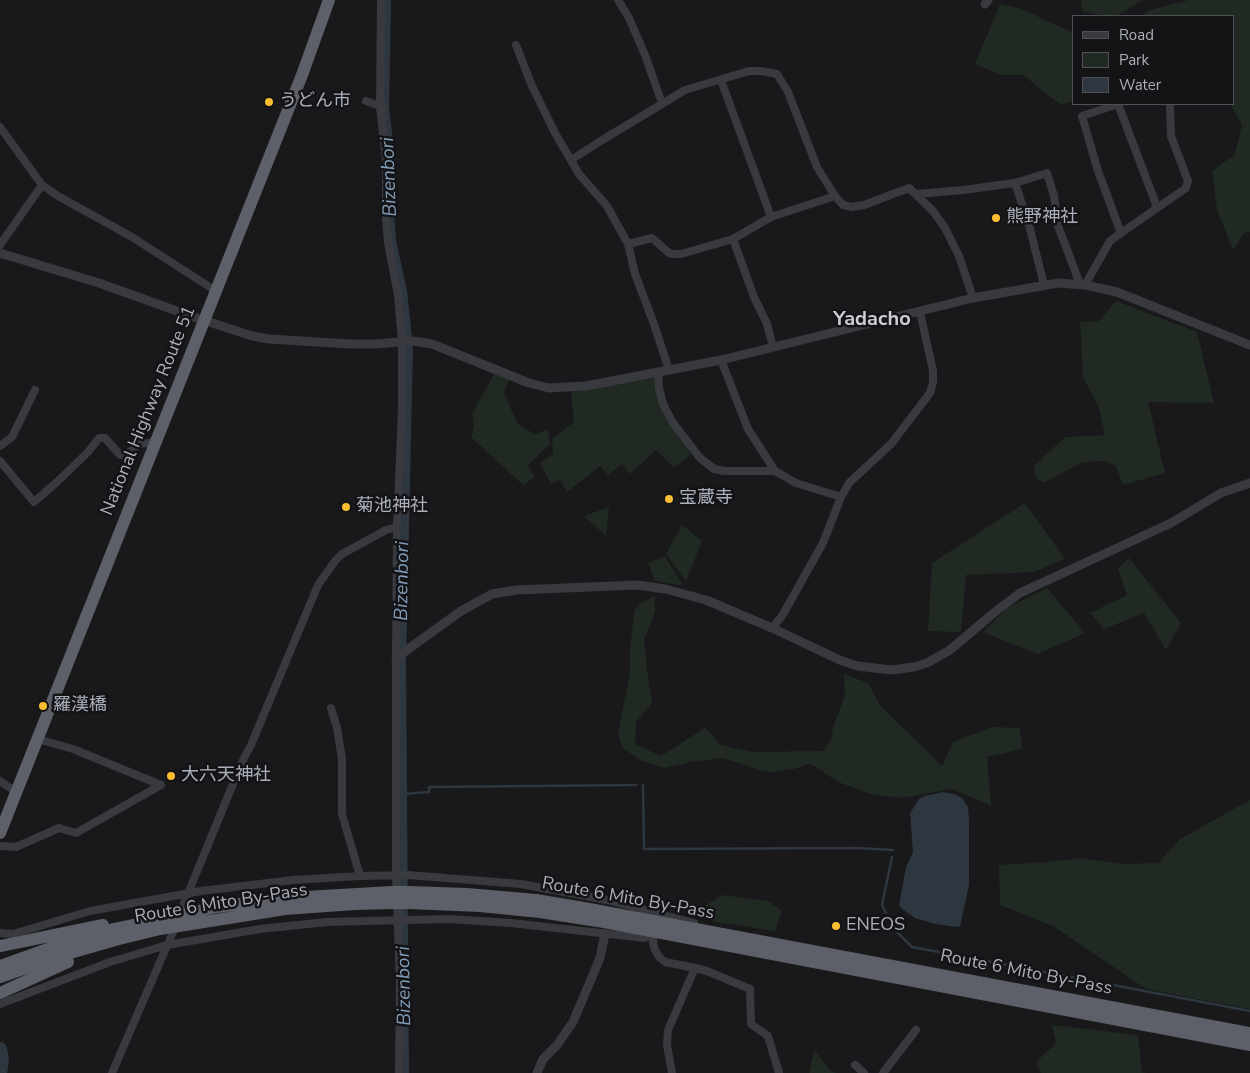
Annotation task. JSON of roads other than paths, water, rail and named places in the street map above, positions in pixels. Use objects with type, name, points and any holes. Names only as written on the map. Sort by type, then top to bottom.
[{"type":"highway","name":"National Highway Route 51","points":[[0,834],[302,75],[329,0]]},
{"type":"highway","name":"Route 6 Mito By-Pass","points":[[0,966],[59,945],[136,924],[217,907],[323,895],[409,897],[467,894],[536,900],[729,934],[1250,1033]]},
{"type":"highway","name":"Route 6 Mito By-Pass","points":[[0,977],[63,955],[119,939],[160,930],[285,909],[354,904],[392,897]]},
{"type":"highway","name":"Route 6 Mito By-Pass","points":[[409,897],[540,912],[654,932],[1250,1045]]},
{"type":"highway","points":[[0,946],[110,924],[136,924]]},
{"type":"highway","points":[[0,993],[66,962],[104,947],[160,930]]},
{"type":"street","points":[[381,0],[386,220],[388,243],[407,342],[397,527],[401,655],[403,920],[399,1073]]},
{"type":"street","points":[[618,0],[629,18],[645,55],[662,103]]},
{"type":"street","points":[[516,45],[532,86],[555,133],[579,174],[606,206],[628,244],[635,274],[669,370]]},
{"type":"street","points":[[571,160],[685,90],[750,71],[777,74],[788,92],[817,167],[834,196],[843,205],[852,207],[864,205],[909,188],[933,211],[945,228],[960,256],[973,298]]},
{"type":"street","points":[[720,80],[771,217]]},
{"type":"street","points":[[366,101],[382,107]]},
{"type":"street","points":[[1115,105],[1082,116],[1098,170],[1121,233]]},
{"type":"street","points":[[1118,105],[1158,208]]},
{"type":"street","points":[[1082,284],[1110,241],[1186,188],[1188,181],[1171,136],[1170,105]]},
{"type":"street","points":[[0,127],[42,185],[58,196],[132,237],[216,291]]},
{"type":"street","points":[[917,194],[963,190],[1015,182],[1047,173],[1054,196],[1058,226],[1082,284]]},
{"type":"street","points":[[1015,182],[1029,225],[1044,285]]},
{"type":"street","points":[[0,245],[42,185]]},
{"type":"street","points":[[628,244],[652,238],[669,253],[694,251],[733,239],[771,217],[834,196]]},
{"type":"street","points":[[733,239],[754,298],[767,324],[773,347]]},
{"type":"street","points":[[0,253],[90,280],[252,336],[269,339],[350,344],[407,342],[432,344],[529,383],[549,388],[586,386],[721,360],[973,298],[1058,282],[1082,284],[1117,292],[1250,345]]},
{"type":"street","points":[[772,628],[782,616],[822,543],[841,497],[849,483],[891,444],[932,387],[932,364],[920,312]]},
{"type":"street","points":[[721,360],[748,429],[775,471],[796,483],[841,497]]},
{"type":"street","points":[[658,372],[663,404],[673,423],[700,458],[714,469],[724,471],[775,471]]},
{"type":"street","points":[[0,446],[12,437],[35,390]]},
{"type":"street","points":[[0,461],[34,502],[88,452],[99,438],[105,438],[120,455],[125,455],[140,444],[155,442]]},
{"type":"street","points":[[401,655],[470,605],[492,594],[517,590],[637,585],[706,600],[842,661],[858,666],[891,670],[914,667],[950,650],[996,610],[1020,593],[1171,523],[1221,493],[1250,483]]},
{"type":"street","points":[[182,908],[318,585],[342,554],[386,530],[397,527]]},
{"type":"street","points":[[331,708],[337,728],[342,759],[342,814],[360,876]]},
{"type":"street","points":[[0,846],[16,847],[59,828],[76,833],[161,785],[73,749],[37,739]]},
{"type":"street","points":[[0,781],[16,792]]},
{"type":"street","points":[[0,933],[13,934],[90,912],[234,886],[293,880],[402,875],[479,880],[566,892],[666,915],[729,934]]},
{"type":"street","points":[[0,1004],[110,962],[167,945],[260,929],[327,922],[403,920],[478,921],[645,938],[654,932]]},
{"type":"street","points":[[112,1073],[173,932]]},
{"type":"street","points":[[654,932],[653,943],[660,958],[665,962],[707,971],[750,989],[750,1024],[768,1036],[779,1073]]},
{"type":"street","points":[[537,1073],[543,1059],[573,1022],[600,958],[605,934]]},
{"type":"street","points":[[670,1073],[667,1045],[668,1030],[695,968]]},
{"type":"street","points":[[883,1073],[916,1030]]},
{"type":"street","points":[[855,1065],[864,1073]]},
{"type":"water","points":[[943,792],[962,798],[968,807],[969,885],[960,926],[958,927],[935,924],[915,918],[899,905],[906,867],[913,852],[910,813],[919,799]]},
{"type":"waterway","name":"Bizenbori","points":[[387,0],[385,109],[393,171],[390,214],[392,241],[403,291],[409,347],[402,661],[405,1073]]},
{"type":"waterway","points":[[403,794],[429,792],[429,787],[636,785]]},
{"type":"waterway","points":[[643,785],[644,849],[857,848],[893,850]]},
{"type":"waterway","points":[[886,913],[882,905],[892,857]]},
{"type":"waterway","points":[[890,920],[896,931],[912,947],[965,957]]},
{"type":"waterway","points":[[971,958],[1250,1011]]},
{"type":"waterway","points":[[0,1049],[2,1061],[0,1073]]},
{"type":"place","name":"うどん市","points":[[269,102]]},
{"type":"place","name":"熊野神社","points":[[996,218]]},
{"type":"place","name":"宝蔵寺","points":[[669,499]]},
{"type":"place","name":"菊池神社","points":[[346,507]]},
{"type":"place","name":"羅漢橋","points":[[43,706]]},
{"type":"place","name":"大六天神社","points":[[171,776]]},
{"type":"place","name":"ENEOS","points":[[836,926]]},
{"type":"district","name":"Yadacho","points":[[872,320]]}]
